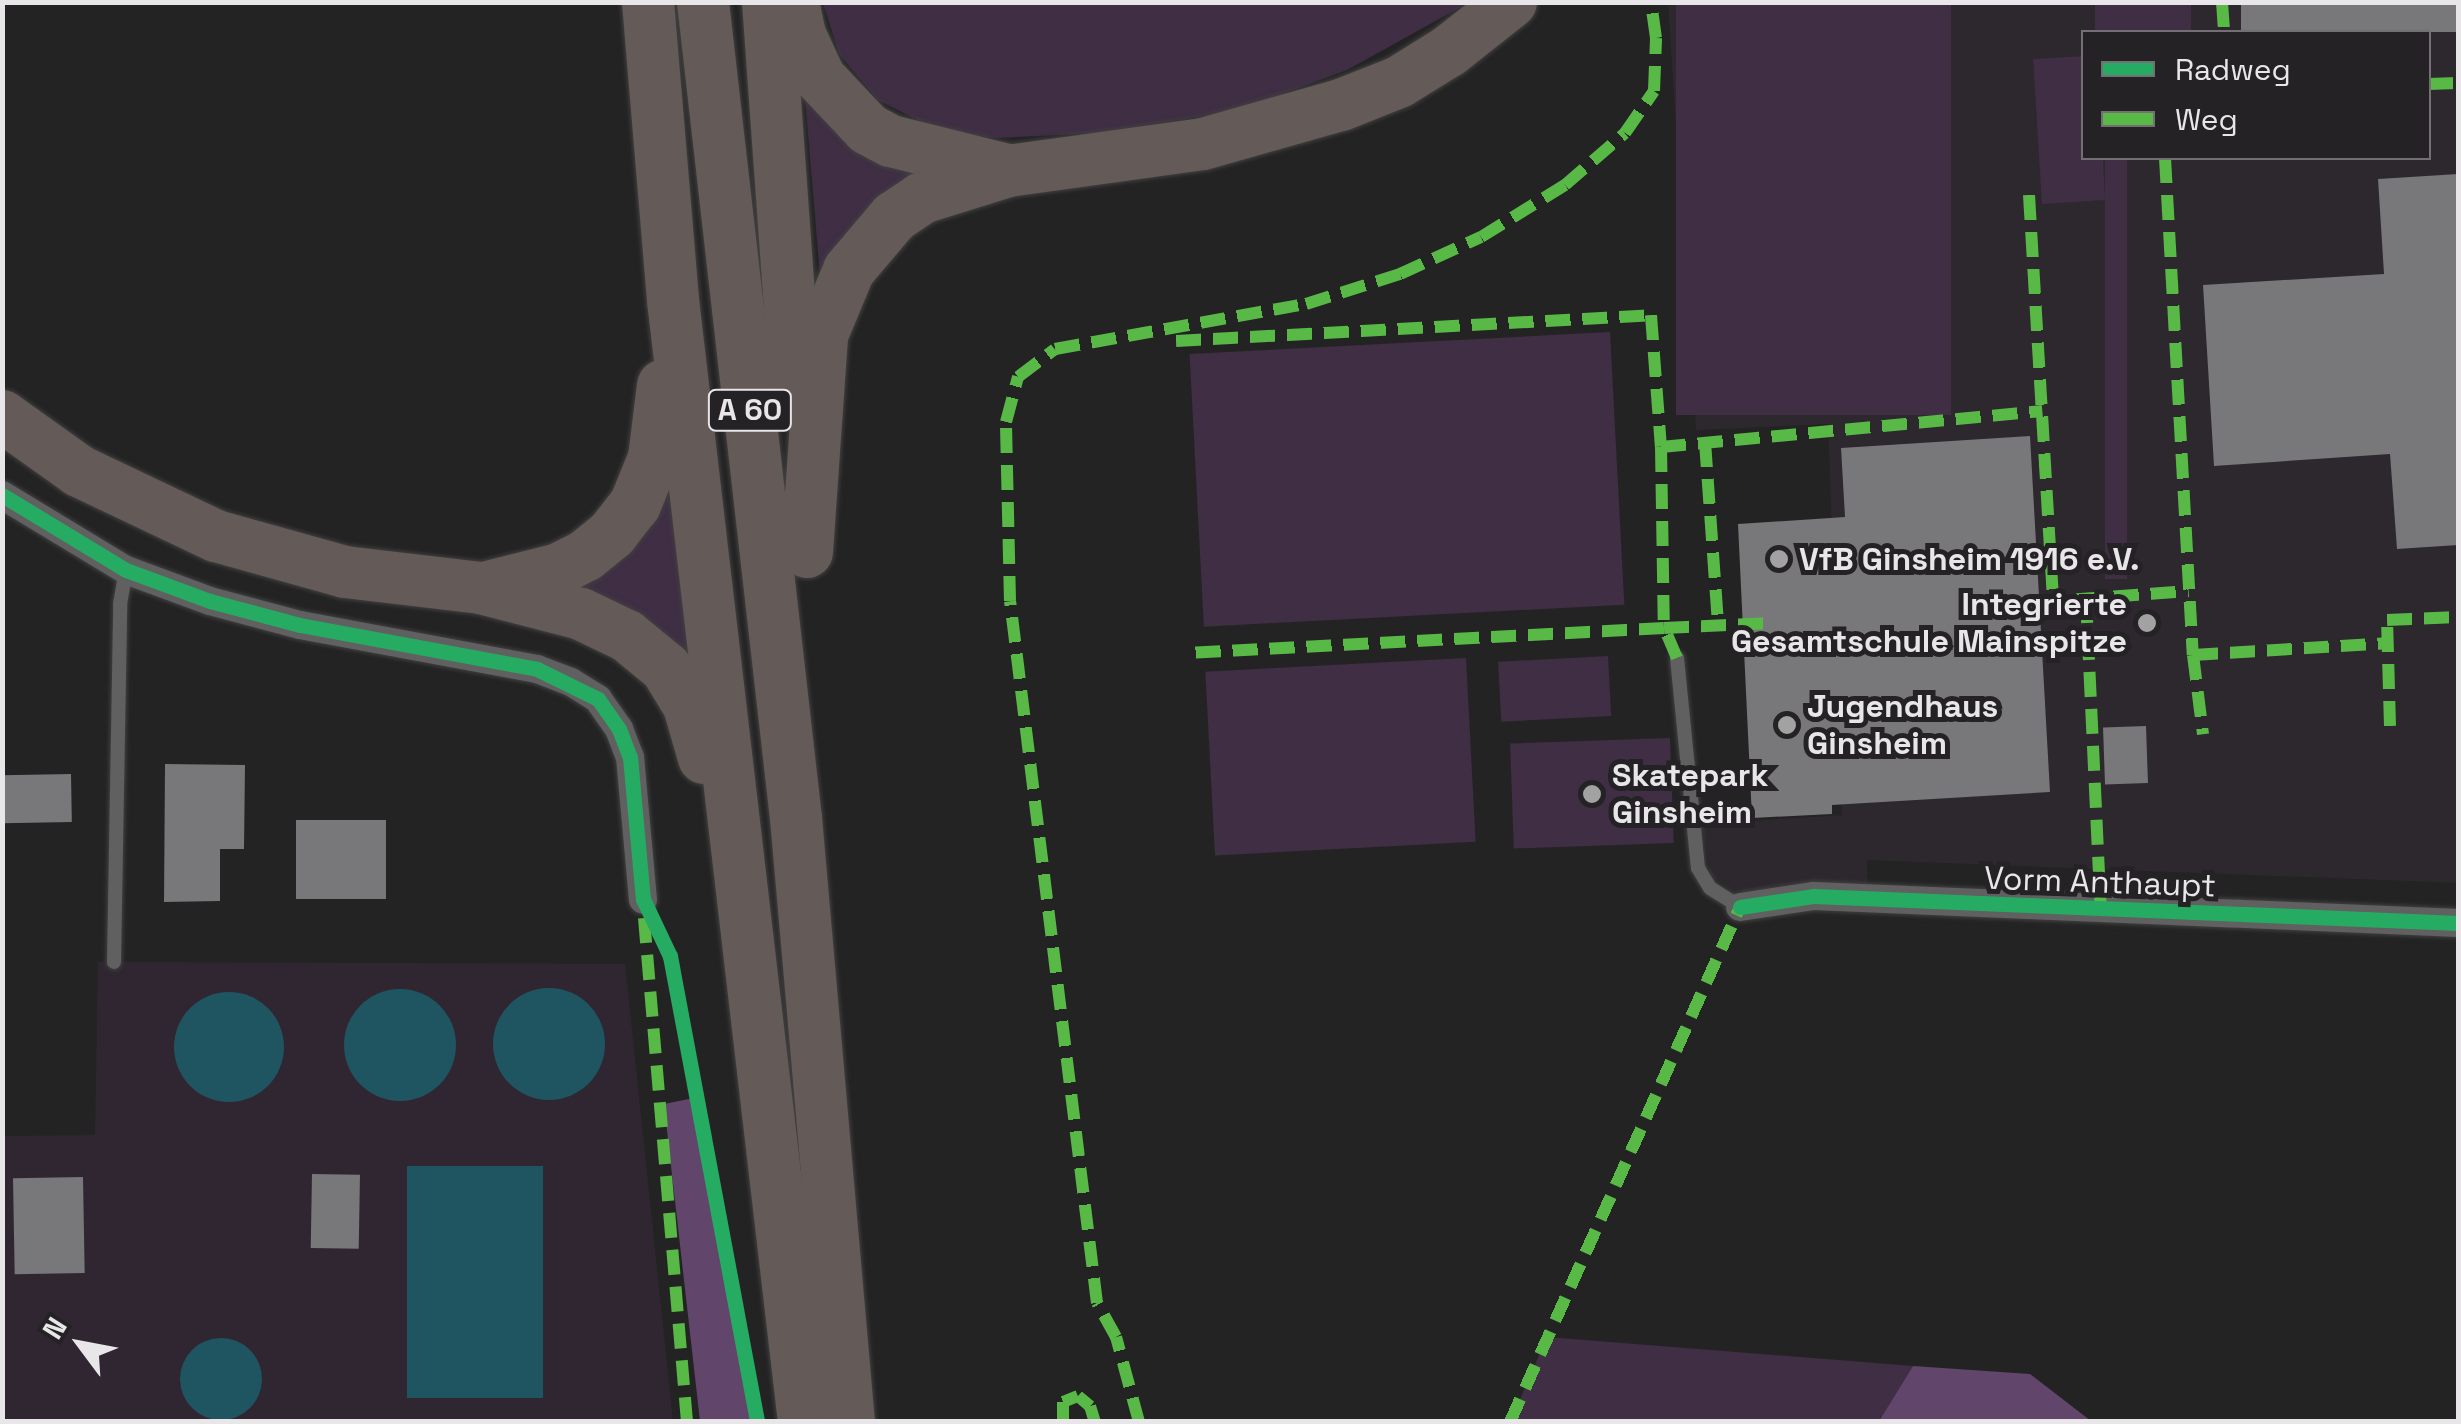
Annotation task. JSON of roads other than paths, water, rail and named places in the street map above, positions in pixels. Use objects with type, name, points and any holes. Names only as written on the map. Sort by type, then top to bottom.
[{"type":"highway","name":"A 60","points":[[648,2],[673,300],[804,1422]]},
{"type":"highway","name":"A 60","points":[[703,2],[796,818],[849,1422]]},
{"type":"highway","points":[[768,2],[807,552]]},
{"type":"highway","points":[[793,2],[800,35],[820,78],[868,129],[891,141],[1008,171]]},
{"type":"highway","points":[[796,818],[806,697],[807,552],[822,335],[849,270],[894,217],[922,198],[1008,171],[1204,144],[1342,105],[1416,71],[1511,2]]},
{"type":"highway","points":[[481,588],[527,580],[585,556],[635,505],[654,458],[673,300]]},
{"type":"highway","points":[[2,416],[79,470],[216,536],[345,572],[481,588],[581,614],[628,636],[666,668],[689,706],[742,910]]},
{"type":"street","points":[[2,495],[126,570],[210,601],[300,625],[537,669],[571,682],[598,699],[619,729],[630,757],[643,898]]},
{"type":"street","name":"Vorm Anthaupt","points":[[1740,908],[1814,896],[2458,923]]},
{"type":"lane","points":[[114,962],[120,604],[126,570]]},
{"type":"lane","points":[[1678,658],[1698,868],[1710,888],[1740,908]]},
{"type":"water","points":[[549,988],[571,992],[589,1004],[601,1022],[605,1044],[601,1066],[589,1084],[571,1096],[549,1100],[527,1096],[509,1084],[497,1066],[493,1044],[497,1022],[509,1004],[527,992]]},
{"type":"water","points":[[400,989],[421,994],[439,1006],[451,1024],[456,1045],[451,1066],[439,1084],[421,1096],[400,1101],[379,1096],[361,1084],[349,1066],[344,1045],[349,1024],[361,1006],[379,994]]},
{"type":"water","points":[[229,992],[250,996],[268,1008],[280,1026],[284,1047],[280,1068],[268,1086],[250,1098],[229,1102],[208,1098],[190,1086],[178,1068],[174,1047],[178,1026],[190,1008],[208,996]]},
{"type":"water","points":[[407,1166],[543,1166],[543,1398],[407,1398]]},
{"type":"water","points":[[221,1338],[237,1341],[250,1350],[259,1363],[259,1395],[250,1408],[237,1417],[221,1420],[205,1417],[192,1408],[183,1395],[180,1379],[183,1363],[192,1350],[205,1341]]},
{"type":"place","name":"VfB Ginsheim 1916 e.V.","points":[[1779,559]]},
{"type":"place","name":"Integrierte Gesamtschule Mainspitze","points":[[2147,623]]},
{"type":"place","name":"Jugendhaus Ginsheim","points":[[1787,725]]},
{"type":"place","name":"Skatepark Ginsheim","points":[[1592,794]]}]
